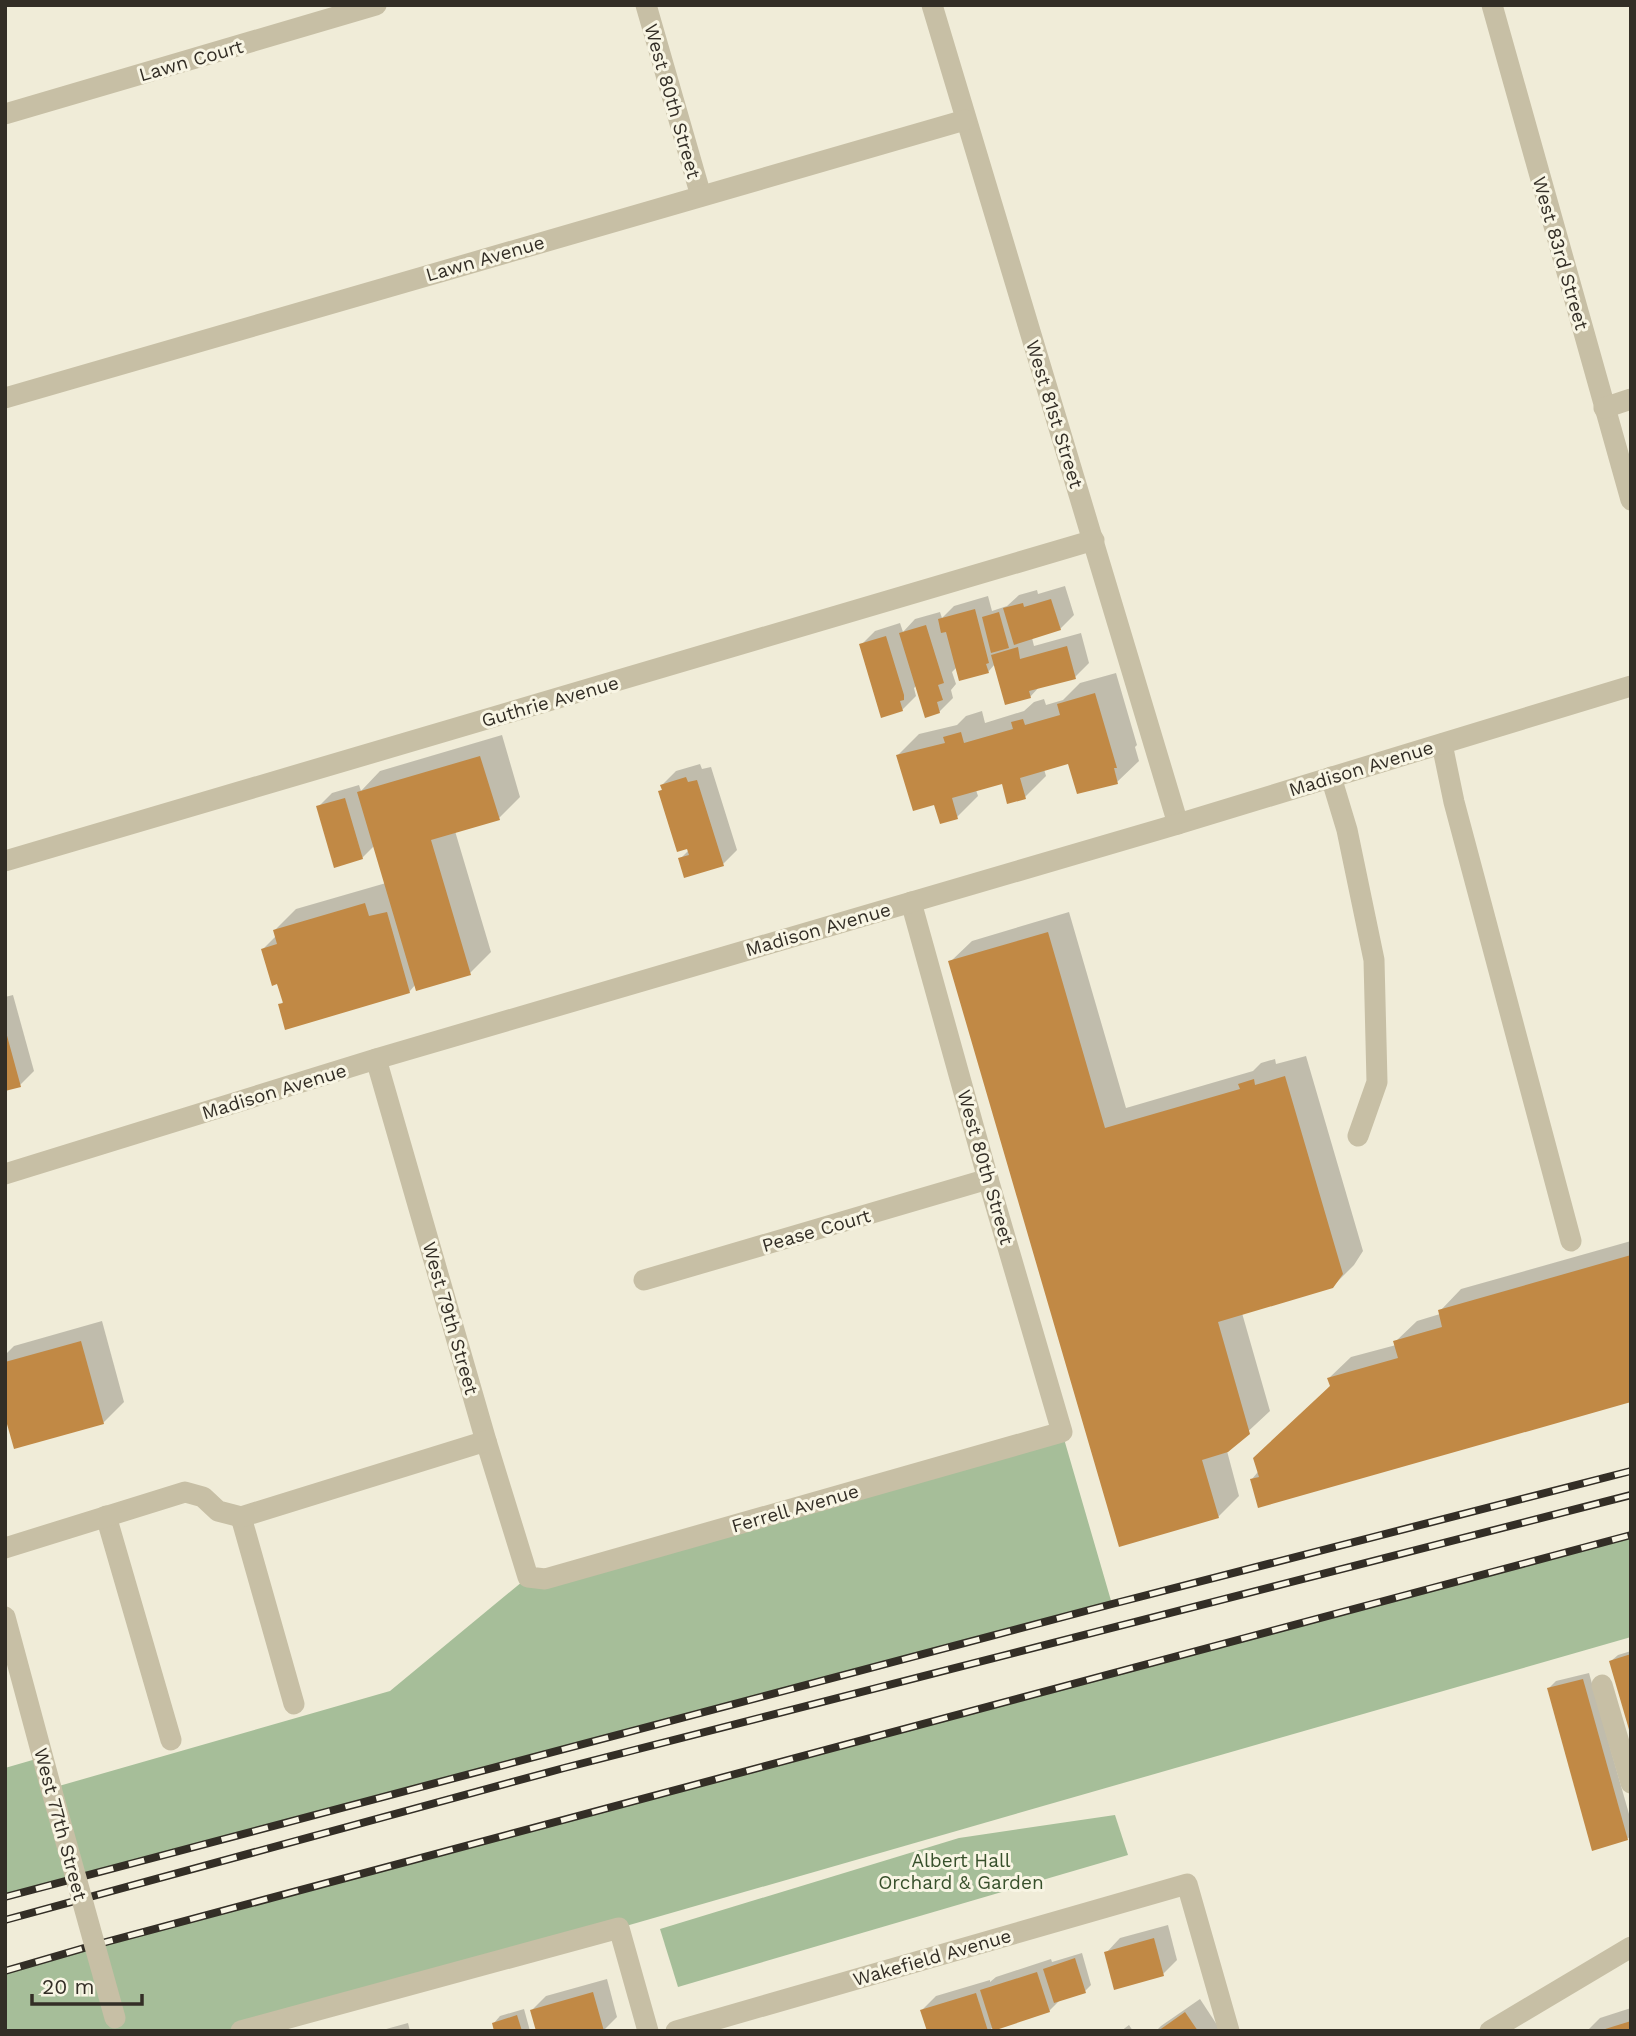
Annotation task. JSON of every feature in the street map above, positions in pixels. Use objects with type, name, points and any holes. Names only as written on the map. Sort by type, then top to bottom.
[{"type":"street","name":"Lawn Court","points":[[5,114],[376,5]]},
{"type":"street","name":"West 80th Street","points":[[646,5],[701,196]]},
{"type":"street","name":"West 81st Street","points":[[932,5],[1178,824]]},
{"type":"street","name":"West 83rd Street","points":[[1492,5],[1631,500]]},
{"type":"street","name":"Lawn Avenue","points":[[5,398],[965,120]]},
{"type":"street","points":[[1604,408],[1631,399]]},
{"type":"street","name":"Guthrie Avenue","points":[[5,861],[1094,540]]},
{"type":"street","name":"Madison Avenue","points":[[5,1174],[376,1059],[1178,824],[1631,686]]},
{"type":"street","points":[[1442,744],[1454,803],[1571,1241]]},
{"type":"street","points":[[1331,777],[1347,830],[1374,960],[1377,1082],[1357,1136]]},
{"type":"street","name":"West 80th Street","points":[[911,902],[1062,1432]]},
{"type":"street","name":"West 79th Street","points":[[376,1059],[528,1577]]},
{"type":"street","name":"Pease Court","points":[[644,1280],[988,1179]]},
{"type":"street","name":"Ferrell Avenue","points":[[528,1577],[545,1579],[1062,1432]]},
{"type":"street","points":[[5,1548],[185,1492],[202,1497],[218,1511],[241,1517],[486,1441]]},
{"type":"street","points":[[106,1516],[171,1740]]},
{"type":"street","points":[[241,1517],[294,1704]]},
{"type":"street","name":"West 77th Street","points":[[5,1617],[117,2024]]},
{"type":"street","points":[[1602,1685],[1631,1783]]},
{"type":"street","name":"Wakefield Avenue","points":[[676,2031],[1187,1884],[1229,2031]]},
{"type":"street","points":[[241,2031],[619,1928],[648,2031]]},
{"type":"street","points":[[1490,2031],[1631,1947]]},
{"type":"green space","points":[[1062,1432],[1112,1604],[5,1897],[5,1768],[43,1757],[52,1788],[390,1691],[528,1577]]},
{"type":"green space","points":[[1631,1535],[1631,1637],[619,1928],[241,2031],[5,2031],[5,1971]]},
{"type":"green space","name":"Albert Hall Orchard & Garden","points":[[1115,1815],[1128,1855],[678,1987],[660,1929],[959,1838]]},
{"type":"building","points":[[1051,599],[1061,630],[1014,645],[1003,608],[1023,603],[1024,607]]},
{"type":"building","points":[[975,609],[989,663],[986,664],[989,673],[959,681],[946,632],[941,633],[938,619]]},
{"type":"building","points":[[999,612],[1009,648],[991,653],[982,617]]},
{"type":"building","points":[[926,625],[944,683],[938,685],[943,700],[937,702],[940,713],[925,718],[899,633]]},
{"type":"building","points":[[886,636],[904,700],[900,701],[903,711],[881,718],[859,644]]},
{"type":"building","points":[[1067,646],[1076,679],[1029,691],[1031,698],[1005,705],[991,655],[1018,647],[1020,659]]},
{"type":"building","points":[[1095,693],[1117,768],[1114,768],[1118,784],[1077,794],[1068,764],[1020,778],[1026,799],[1007,804],[1002,784],[952,798],[958,819],[940,824],[934,805],[913,811],[896,755],[945,743],[943,737],[961,732],[964,743],[1013,729],[1011,722],[1023,719],[1025,725],[1060,715],[1057,704]]},
{"type":"building","points":[[480,756],[500,820],[431,840],[471,975],[416,991],[357,792]]},
{"type":"building","points":[[686,777],[688,782],[697,780],[724,866],[684,878],[678,858],[689,855],[687,849],[677,852],[658,791],[662,790],[660,785]]},
{"type":"building","points":[[345,798],[363,859],[334,868],[316,806]]},
{"type":"building","points":[[365,903],[369,916],[387,912],[410,993],[285,1030],[278,1004],[283,1003],[277,984],[272,986],[261,949],[277,944],[273,930]]},
{"type":"building","points":[[1048,932],[1105,1128],[1240,1089],[1238,1084],[1254,1079],[1255,1085],[1285,1076],[1343,1274],[1333,1288],[1218,1322],[1250,1434],[1228,1452],[1202,1460],[1219,1518],[1119,1547],[948,961]]},
{"type":"building","points":[[5,1033],[21,1087],[5,1091]]},
{"type":"building","points":[[1631,1255],[1631,1402],[1258,1508],[1250,1479],[1259,1477],[1253,1458],[1330,1386],[1327,1378],[1398,1358],[1393,1341],[1442,1327],[1438,1310]]},
{"type":"building","points":[[81,1341],[104,1424],[14,1449],[5,1417],[5,1362]]},
{"type":"building","points":[[1631,1654],[1631,1733],[1630,1733],[1609,1661]]},
{"type":"building","points":[[1583,1679],[1628,1840],[1592,1851],[1547,1688]]},
{"type":"building","points":[[1154,1938],[1164,1976],[1114,1990],[1104,1952]]},
{"type":"building","points":[[1075,1958],[1086,1993],[1054,2003],[1043,1969]]},
{"type":"building","points":[[1037,1972],[1050,2012],[993,2031],[980,1990]]},
{"type":"building","points":[[593,1992],[604,2031],[536,2031],[530,2010]]},
{"type":"building","points":[[976,1993],[988,2031],[927,2031],[920,2010]]},
{"type":"building","points":[[1185,2012],[1198,2031],[1158,2031]]},
{"type":"building","points":[[517,2015],[522,2031],[494,2031],[492,2023]]},
{"type":"building","points":[[1631,2021],[1631,2031],[1602,2031],[1602,2030]]},
{"type":"railway","points":[[5,1897],[1112,1604],[1631,1471]]},
{"type":"railway","points":[[5,1920],[564,1768],[1631,1495]]},
{"type":"railway","points":[[5,1971],[1631,1535]]}]
